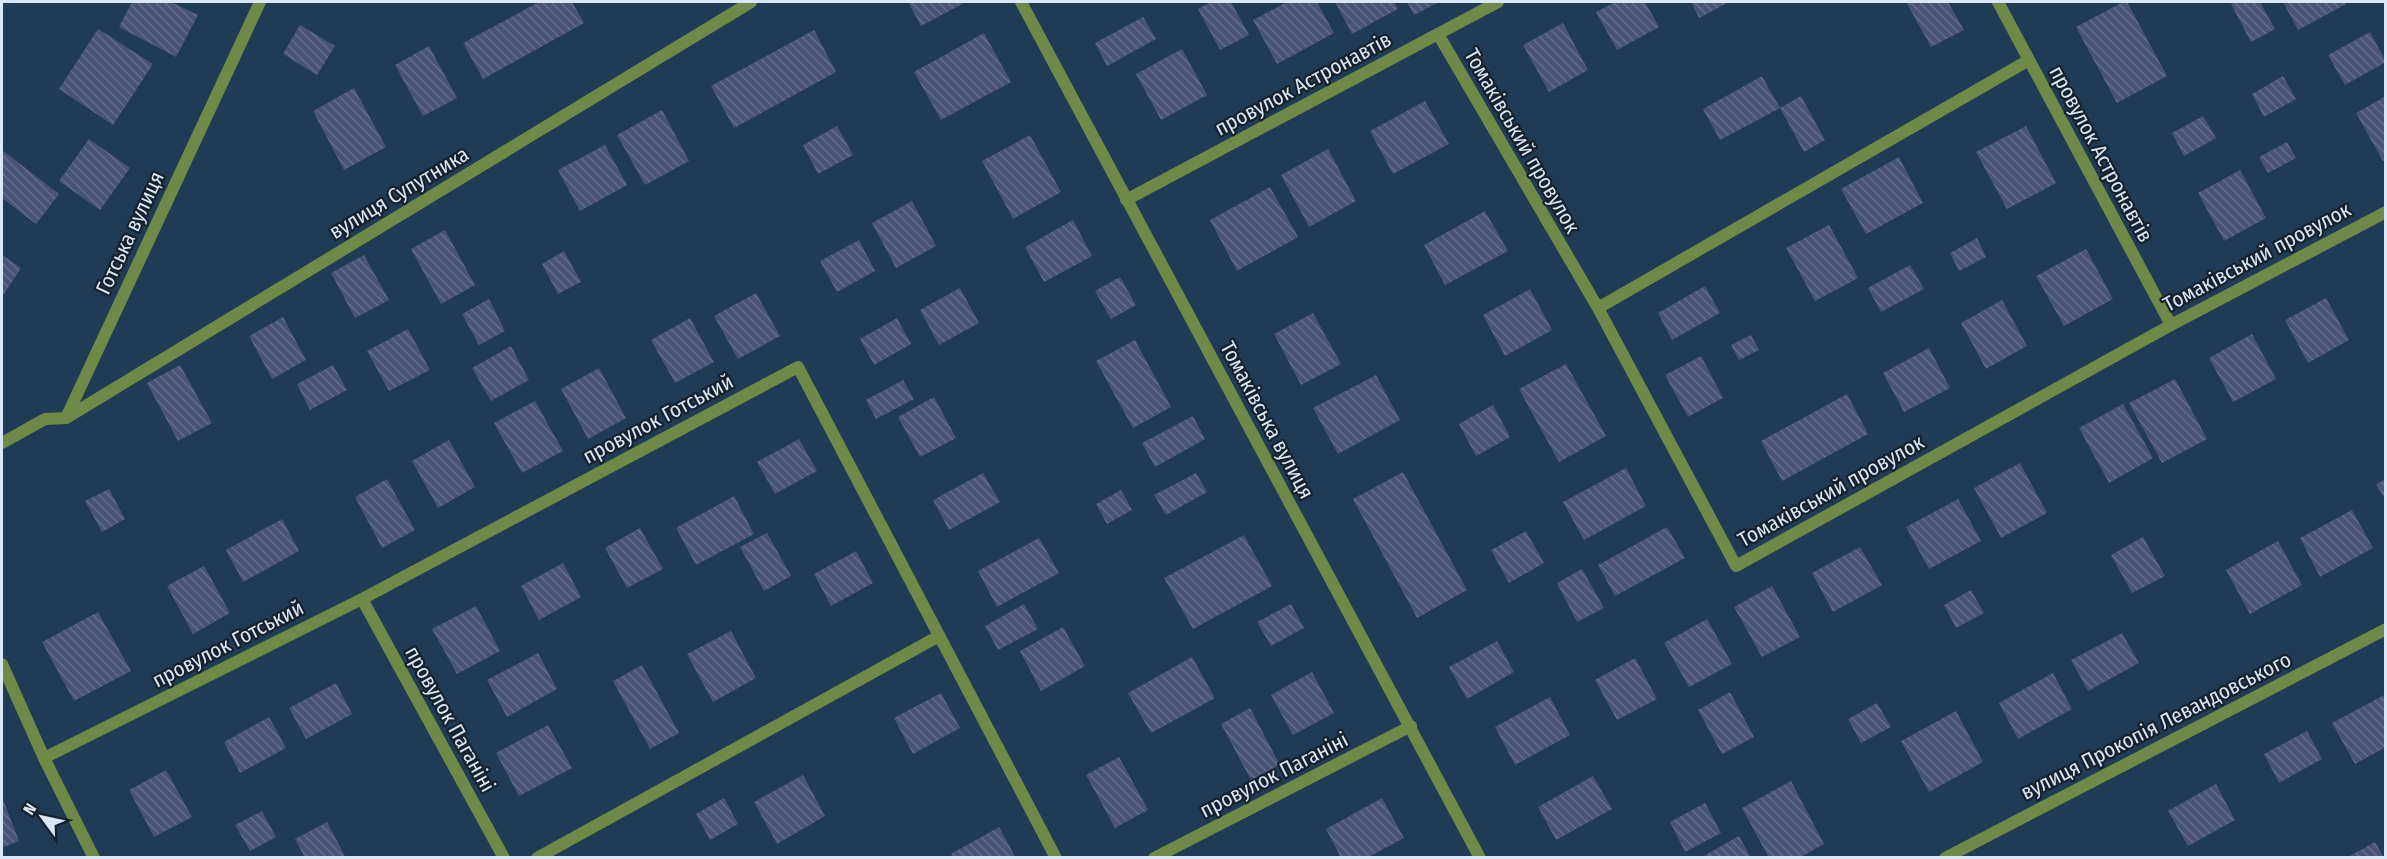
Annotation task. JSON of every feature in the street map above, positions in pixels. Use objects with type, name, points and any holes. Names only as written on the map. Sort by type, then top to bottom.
[{"type":"street","name":"Готська вулиця","points":[[66,418],[260,2]]},
{"type":"street","name":"вулиця Супутника","points":[[66,418],[752,2]]},
{"type":"street","name":"Томаківська вулиця","points":[[1021,2],[1480,858]]},
{"type":"street","name":"провулок Астронавтів","points":[[1126,200],[1498,2]]},
{"type":"street","name":"провулок Астронавтів","points":[[1998,2],[2171,325]]},
{"type":"street","name":"Томаківський провулок","points":[[1438,34],[1598,308],[1736,566],[2171,325],[2385,212]]},
{"type":"street","points":[[1598,308],[2029,60]]},
{"type":"street","name":"провулок Готський","points":[[44,758],[363,599],[798,367],[1056,858]]},
{"type":"street","points":[[2,443],[45,419],[66,418]]},
{"type":"street","name":"провулок Паганіні","points":[[363,599],[504,858]]},
{"type":"street","name":"вулиця Прокопія Левандовського","points":[[1945,858],[2385,629]]},
{"type":"street","points":[[537,858],[939,636]]},
{"type":"street","points":[[2,664],[44,758],[94,858]]},
{"type":"street","name":"провулок Паганіні","points":[[1154,858],[1411,726]]},
{"type":"building","points":[[132,2],[171,2],[198,15],[176,57],[119,27]]},
{"type":"building","points":[[539,2],[572,2],[584,23],[483,79],[463,43]]},
{"type":"building","points":[[908,2],[966,2],[921,26]]},
{"type":"building","points":[[1211,2],[1231,2],[1249,35],[1220,50],[1198,9]]},
{"type":"building","points":[[1287,2],[1317,2],[1334,33],[1277,64],[1253,20]]},
{"type":"building","points":[[1335,2],[1394,2],[1398,9],[1352,34]]},
{"type":"building","points":[[1407,2],[1439,2],[1414,15]]},
{"type":"building","points":[[1615,2],[1645,2],[1659,27],[1617,50],[1596,12]]},
{"type":"building","points":[[1691,2],[1729,2],[1699,18]]},
{"type":"building","points":[[1906,2],[1948,2],[1964,30],[1931,47]]},
{"type":"building","points":[[2127,2],[2167,76],[2117,103],[2076,27]]},
{"type":"building","points":[[2260,2],[2275,29],[2251,42],[2231,4]]},
{"type":"building","points":[[2283,2],[2344,2],[2346,4],[2298,30]]},
{"type":"building","points":[[1143,17],[1156,39],[1107,66],[1095,43]]},
{"type":"building","points":[[1563,23],[1588,70],[1549,92],[1523,45]]},
{"type":"building","points":[[300,25],[335,46],[317,75],[283,54]]},
{"type":"building","points":[[98,29],[153,64],[113,125],[59,89]]},
{"type":"building","points":[[814,30],[836,72],[734,128],[711,86]]},
{"type":"building","points":[[2370,32],[2386,62],[2345,85],[2328,55]]},
{"type":"building","points":[[984,33],[1011,82],[941,120],[914,72]]},
{"type":"building","points":[[429,46],[457,98],[423,116],[395,65]]},
{"type":"building","points":[[1182,49],[1207,95],[1161,120],[1136,74]]},
{"type":"building","points":[[1762,76],[1780,108],[1720,140],[1703,109]]},
{"type":"building","points":[[2283,76],[2296,99],[2264,117],[2252,94]]},
{"type":"building","points":[[354,88],[386,147],[344,170],[313,111]]},
{"type":"building","points":[[1801,96],[1825,140],[1804,152],[1780,108]]},
{"type":"building","points":[[2386,96],[2386,160],[2383,161],[2356,113]]},
{"type":"building","points":[[1425,101],[1449,144],[1393,174],[1370,131]]},
{"type":"building","points":[[662,110],[689,161],[645,185],[617,135]]},
{"type":"building","points":[[2203,116],[2216,138],[2184,156],[2172,133]]},
{"type":"building","points":[[837,126],[853,155],[818,174],[803,145]]},
{"type":"building","points":[[2026,126],[2056,183],[2007,209],[1976,152]]},
{"type":"building","points":[[1030,135],[1061,192],[1013,219],[982,161]]},
{"type":"building","points":[[89,139],[130,168],[100,210],[59,181]]},
{"type":"building","points":[[2287,142],[2296,158],[2268,173],[2259,157]]},
{"type":"building","points":[[605,145],[627,185],[580,211],[558,170]]},
{"type":"building","points":[[1328,149],[1356,201],[1309,227],[1281,175]]},
{"type":"building","points":[[2,150],[59,194],[36,224],[2,198]]},
{"type":"building","points":[[1899,157],[1923,203],[1866,234],[1841,189]]},
{"type":"building","points":[[2240,170],[2266,218],[2224,241],[2198,193]]},
{"type":"building","points":[[1270,187],[1298,237],[1237,271],[1210,220]]},
{"type":"building","points":[[912,201],[936,246],[896,268],[872,223]]},
{"type":"building","points":[[1485,211],[1508,251],[1445,285],[1424,245]]},
{"type":"building","points":[[1073,220],[1092,256],[1044,282],[1025,247]]},
{"type":"building","points":[[1829,225],[1858,278],[1815,301],[1786,248]]},
{"type":"building","points":[[445,230],[475,285],[441,304],[411,249]]},
{"type":"building","points":[[1977,238],[1986,257],[1959,271],[1950,253]]},
{"type":"building","points":[[859,240],[875,271],[837,292],[820,261]]},
{"type":"building","points":[[2086,249],[2113,299],[2064,326],[2036,276]]},
{"type":"building","points":[[564,251],[581,282],[558,294],[542,264]]},
{"type":"building","points":[[2,255],[21,268],[2,297]]},
{"type":"building","points":[[364,255],[389,300],[355,318],[331,273]]},
{"type":"building","points":[[1910,265],[1924,289],[1881,312],[1868,288]]},
{"type":"building","points":[[1120,277],[1136,305],[1111,319],[1095,291]]},
{"type":"building","points":[[1705,286],[1720,313],[1672,340],[1658,313]]},
{"type":"building","points":[[960,288],[979,323],[939,345],[920,310]]},
{"type":"building","points":[[1530,289],[1552,330],[1505,356],[1483,315]]},
{"type":"building","points":[[756,293],[780,336],[738,359],[714,316]]},
{"type":"building","points":[[2326,298],[2349,340],[2308,363],[2285,320]]},
{"type":"building","points":[[489,299],[505,331],[479,345],[462,314]]},
{"type":"building","points":[[2002,300],[2027,346],[1986,369],[1961,323]]},
{"type":"building","points":[[1313,313],[1341,364],[1301,385],[1274,334]]},
{"type":"building","points":[[283,317],[306,360],[272,379],[249,336]]},
{"type":"building","points":[[690,318],[714,362],[675,383],[651,340]]},
{"type":"building","points":[[897,318],[911,344],[874,365],[860,339]]},
{"type":"building","points":[[408,329],[430,370],[389,391],[367,351]]},
{"type":"building","points":[[2252,334],[2276,379],[2233,402],[2209,358]]},
{"type":"building","points":[[1751,335],[1759,350],[1739,360],[1731,345]]},
{"type":"building","points":[[1135,340],[1171,407],[1133,428],[1096,361]]},
{"type":"building","points":[[511,346],[529,380],[491,401],[472,368]]},
{"type":"building","points":[[1929,348],[1950,388],[1904,412],[1883,373]]},
{"type":"building","points":[[1701,356],[1723,398],[1688,417],[1665,375]]},
{"type":"building","points":[[1566,364],[1606,436],[1559,462],[1519,389]]},
{"type":"building","points":[[180,365],[212,423],[178,441],[147,383]]},
{"type":"building","points":[[333,365],[347,390],[310,410],[297,384]]},
{"type":"building","points":[[599,368],[626,418],[588,439],[561,389]]},
{"type":"building","points":[[1376,375],[1400,420],[1338,454],[1313,408]]},
{"type":"building","points":[[2175,379],[2207,439],[2162,463],[2129,403]]},
{"type":"building","points":[[903,380],[914,399],[876,419],[866,400]]},
{"type":"building","points":[[1847,394],[1868,434],[1782,481],[1761,441]]},
{"type":"building","points":[[934,397],[956,438],[920,457],[898,417]]},
{"type":"building","points":[[535,401],[563,451],[522,473],[494,423]]},
{"type":"building","points":[[2123,404],[2153,458],[2109,483],[2079,428]]},
{"type":"building","points":[[1493,405],[1510,437],[1476,456],[1459,424]]},
{"type":"building","points":[[1193,416],[1205,439],[1155,467],[1142,443]]},
{"type":"building","points":[[799,439],[817,471],[775,494],[757,462]]},
{"type":"building","points":[[449,440],[475,487],[438,508],[412,461]]},
{"type":"building","points":[[2020,463],[2047,513],[2001,538],[1974,488]]},
{"type":"building","points":[[1626,468],[1646,506],[1584,540],[1563,502]]},
{"type":"building","points":[[1403,472],[1467,590],[1417,618],[1353,499]]},
{"type":"building","points":[[983,473],[1000,502],[949,530],[933,500]]},
{"type":"building","points":[[1196,473],[1207,492],[1166,515],[1154,495]]},
{"type":"building","points":[[387,479],[415,530],[382,548],[355,497]]},
{"type":"building","points":[[2386,479],[2386,501],[2376,484]]},
{"type":"building","points":[[109,489],[125,519],[102,532],[85,501]]},
{"type":"building","points":[[1121,490],[1132,510],[1107,524],[1096,504]]},
{"type":"building","points":[[734,496],[754,534],[696,565],[676,528]]},
{"type":"building","points":[[1958,499],[1981,541],[1929,569],[1906,527]]},
{"type":"building","points":[[2352,510],[2373,548],[2320,577],[2300,538]]},
{"type":"building","points":[[282,519],[299,551],[243,582],[226,550]]},
{"type":"building","points":[[1667,527],[1685,558],[1615,596],[1598,565]]},
{"type":"building","points":[[640,528],[663,569],[627,588],[605,548]]},
{"type":"building","points":[[1526,531],[1544,563],[1509,583],[1491,550]]},
{"type":"building","points":[[767,533],[791,576],[764,591],[740,547]]},
{"type":"building","points":[[1244,535],[1272,586],[1193,629],[1164,578]]},
{"type":"building","points":[[2143,537],[2165,576],[2132,593],[2111,555]]},
{"type":"building","points":[[1039,538],[1059,573],[997,607],[978,571]]},
{"type":"building","points":[[2278,541],[2302,585],[2250,614],[2226,570]]},
{"type":"building","points":[[1860,547],[1882,585],[1833,612],[1812,573]]},
{"type":"building","points":[[856,551],[873,583],[831,606],[814,574]]},
{"type":"building","points":[[563,563],[581,597],[539,620],[521,586]]},
{"type":"building","points":[[204,566],[230,613],[193,634],[167,586]]},
{"type":"building","points":[[1582,569],[1604,608],[1577,622],[1557,583]]},
{"type":"building","points":[[1772,586],[1800,637],[1762,657],[1734,607]]},
{"type":"building","points":[[1971,590],[1984,613],[1956,628],[1944,605]]},
{"type":"building","points":[[1024,604],[1038,629],[998,650],[985,626]]},
{"type":"building","points":[[1291,604],[1304,628],[1271,646],[1257,622]]},
{"type":"building","points":[[476,606],[500,651],[457,674],[432,629]]},
{"type":"building","points":[[98,612],[131,671],[74,701],[42,642]]},
{"type":"building","points":[[1707,619],[1732,664],[1689,687],[1664,643]]},
{"type":"building","points":[[1063,627],[1085,666],[1041,691],[1020,651]]},
{"type":"building","points":[[731,631],[756,678],[713,702],[687,654]]},
{"type":"building","points":[[2122,633],[2139,663],[2088,691],[2071,660]]},
{"type":"building","points":[[1497,641],[1514,672],[1467,699],[1449,667]]},
{"type":"building","points":[[538,653],[557,689],[507,717],[487,680]]},
{"type":"building","points":[[1192,657],[1215,698],[1151,733],[1128,693]]},
{"type":"building","points":[[1635,658],[1657,699],[1617,720],[1595,680]]},
{"type":"building","points":[[642,665],[679,733],[650,749],[613,681]]},
{"type":"building","points":[[1312,672],[1334,713],[1293,735],[1271,695]]},
{"type":"building","points":[[2053,673],[2072,709],[2018,739],[1999,703]]},
{"type":"building","points":[[336,683],[352,714],[306,739],[289,708]]},
{"type":"building","points":[[1730,692],[1754,737],[1722,754],[1698,710]]},
{"type":"building","points":[[941,693],[960,728],[913,754],[894,718]]},
{"type":"building","points":[[2386,694],[2386,747],[2355,764],[2332,723]]},
{"type":"building","points":[[1550,697],[1570,735],[1515,765],[1495,727]]},
{"type":"building","points":[[1877,703],[1891,727],[1861,743],[1848,719]]},
{"type":"building","points":[[1250,708],[1280,765],[1251,780],[1221,724]]},
{"type":"building","points":[[1956,711],[1983,762],[1929,792],[1901,741]]},
{"type":"building","points":[[269,717],[286,748],[240,773],[224,742]]},
{"type":"building","points":[[548,725],[572,768],[519,796],[496,753]]},
{"type":"building","points":[[2307,731],[2322,759],[2279,783],[2264,754]]},
{"type":"building","points":[[1119,757],[1148,810],[1115,828],[1086,775]]},
{"type":"building","points":[[166,770],[192,817],[154,837],[129,790]]},
{"type":"building","points":[[803,775],[825,816],[777,844],[754,802]]},
{"type":"building","points":[[1593,776],[1612,809],[1556,840],[1538,807]]},
{"type":"building","points":[[1791,781],[1824,844],[1799,858],[1769,858],[1742,808]]},
{"type":"building","points":[[2216,784],[2235,820],[2188,846],[2168,811]]},
{"type":"building","points":[[2,797],[19,841],[2,848]]},
{"type":"building","points":[[724,798],[738,824],[710,840],[696,814]]},
{"type":"building","points":[[1382,798],[1404,838],[1367,858],[1341,858],[1326,829]]},
{"type":"building","points":[[1705,803],[1721,833],[1685,852],[1670,822]]},
{"type":"building","points":[[262,811],[276,837],[250,851],[235,825]]},
{"type":"building","points":[[327,822],[346,858],[305,858],[295,839]]},
{"type":"building","points":[[999,827],[1016,858],[953,858],[951,854]]},
{"type":"building","points":[[1739,836],[1751,858],[1700,858]]},
{"type":"building","points":[[2375,842],[2384,858],[2346,858]]}]
